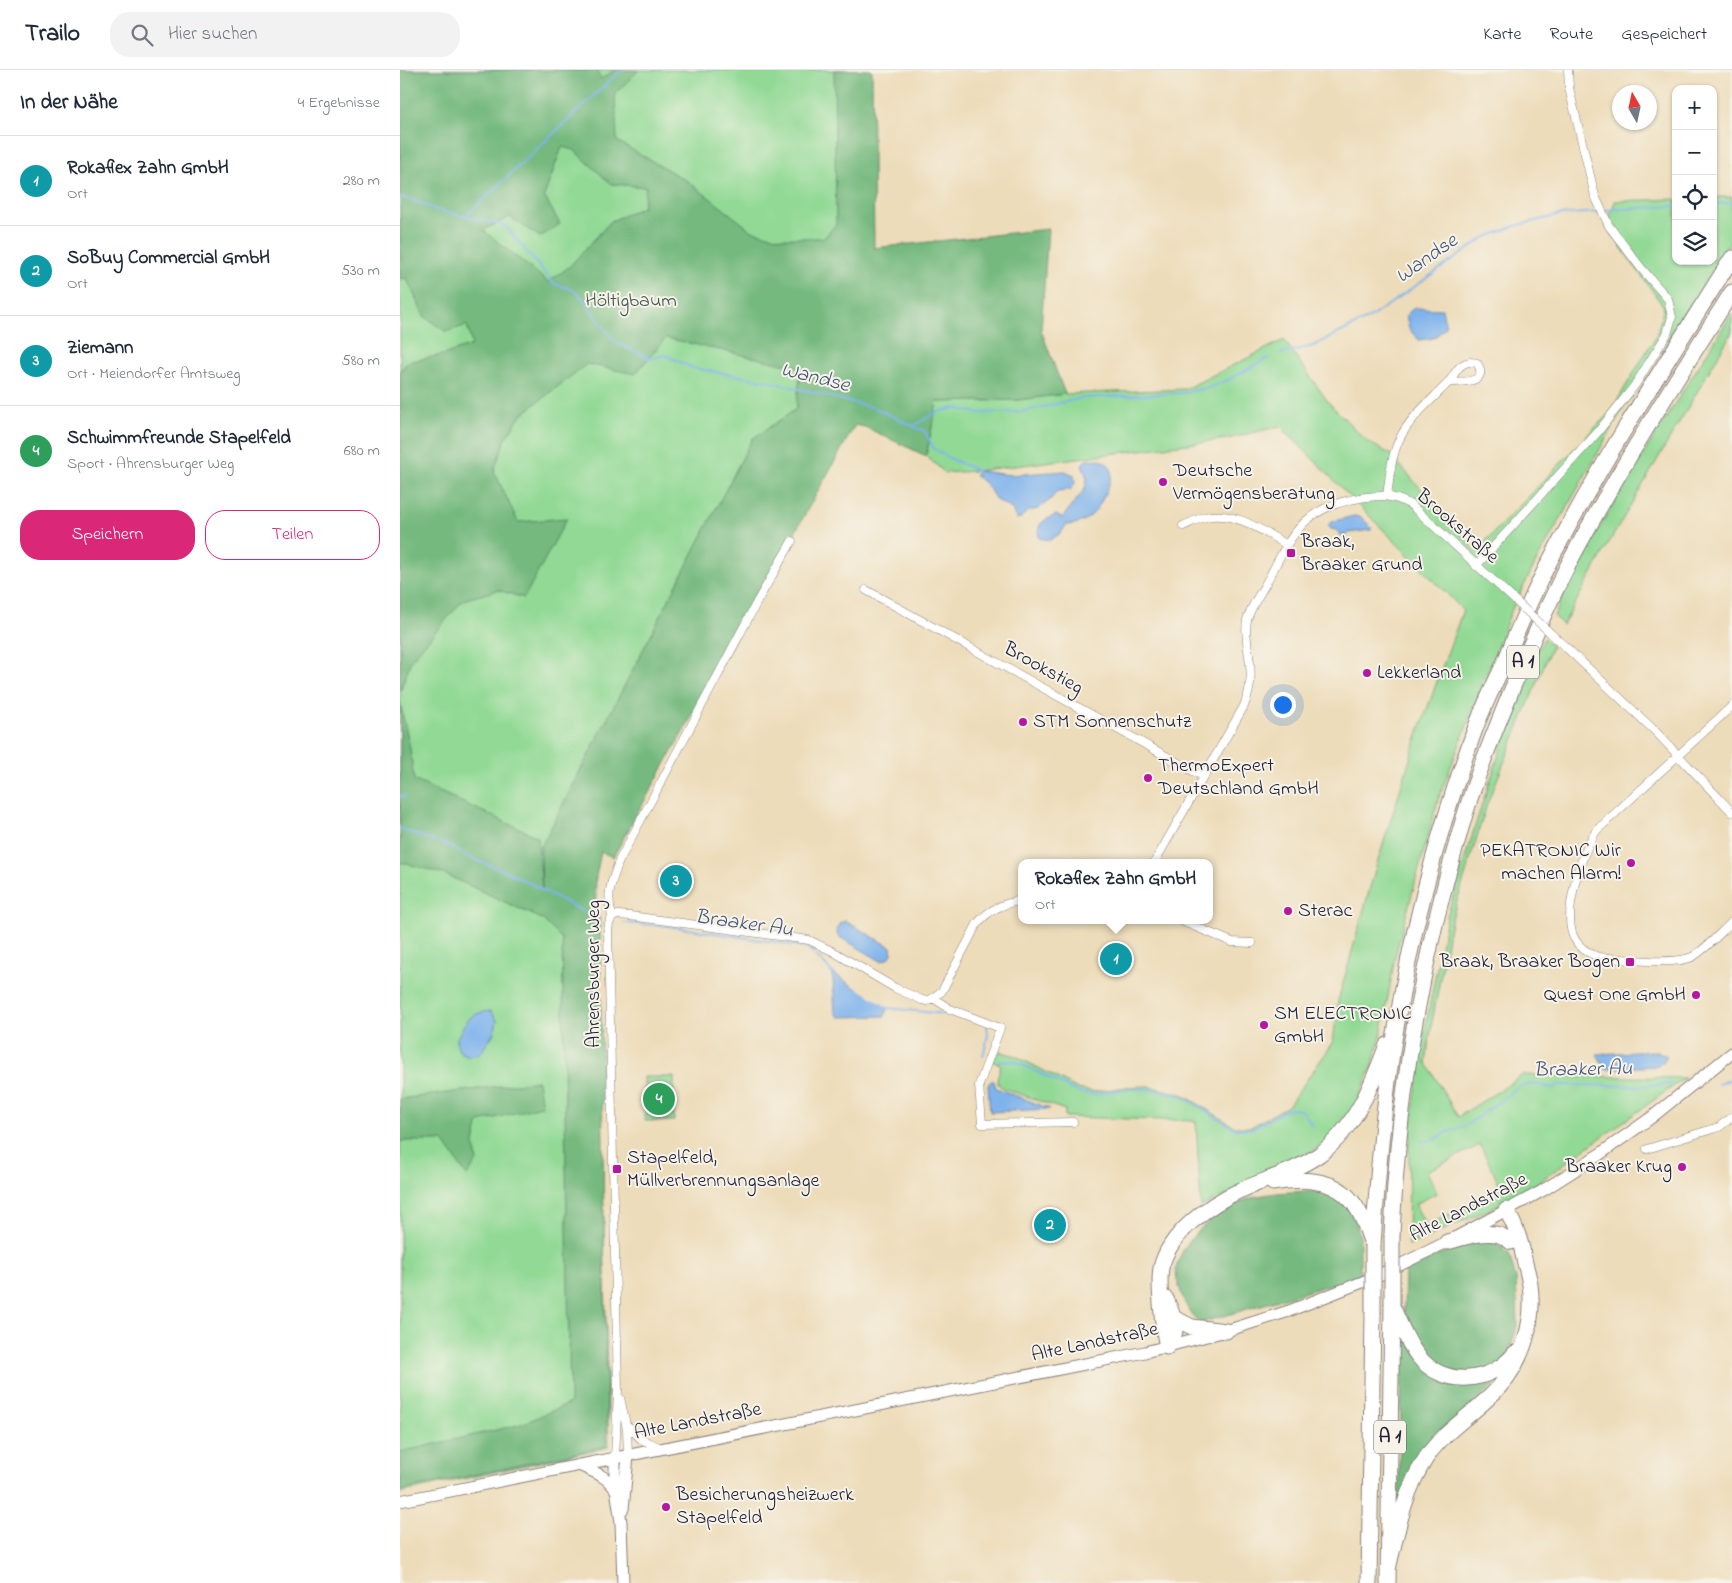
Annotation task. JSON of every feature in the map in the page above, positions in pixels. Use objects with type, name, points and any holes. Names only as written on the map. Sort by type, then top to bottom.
[{"type":"highway","name":"A 1","points":[[1369,1583],[1373,1245],[1378,1162],[1397,1021],[1419,912],[1444,821],[1475,730],[1558,544],[1617,441],[1732,258]]},
{"type":"highway","name":"A 1","points":[[1388,1576],[1392,1235],[1396,1163],[1407,1069],[1421,988],[1437,915],[1461,826],[1489,744],[1533,638],[1575,551],[1633,448],[1732,292]]},
{"type":"highway","points":[[1167,1347],[1164,1330],[1161,1268],[1172,1244],[1201,1213],[1240,1191],[1299,1166],[1320,1154],[1333,1142],[1347,1127],[1359,1109],[1378,1069],[1397,1021]]},
{"type":"highway","points":[[1240,1191],[1284,1181],[1306,1180],[1332,1186],[1343,1192],[1357,1208],[1373,1245]]},
{"type":"highway","points":[[1506,1210],[1504,1222],[1511,1242],[1525,1261]]},
{"type":"highway","points":[[1388,1576],[1406,1502],[1425,1459],[1443,1437],[1499,1387],[1516,1362],[1525,1340],[1530,1318],[1530,1286],[1517,1230],[1506,1210]]},
{"type":"highway","points":[[1447,1242],[1491,1234],[1500,1235],[1511,1242]]},
{"type":"highway","points":[[1161,1289],[1174,1318],[1176,1330],[1167,1347]]},
{"type":"highway","points":[[1392,1305],[1418,1357],[1437,1373],[1455,1378],[1470,1379],[1492,1372],[1511,1358],[1525,1340]]},
{"type":"highway","points":[[1174,1318],[1192,1327],[1226,1331]]},
{"type":"main road","name":"Alte Landstraße","points":[[400,1501],[1167,1347],[1226,1331],[1344,1290],[1375,1277],[1542,1192],[1652,1117],[1732,1053]]},
{"type":"main road","points":[[621,1522],[628,1456]]},
{"type":"main road","points":[[615,1458],[616,1490],[621,1522],[623,1583]]},
{"type":"main road","points":[[579,1465],[603,1476],[612,1483],[616,1490]]},
{"type":"street","points":[[1476,566],[1597,432],[1635,384],[1667,334],[1672,317],[1668,299],[1641,268],[1609,226],[1601,211],[1595,196],[1574,106],[1568,70]]},
{"type":"street","points":[[1387,495],[1390,468],[1399,439],[1408,425],[1448,382]]},
{"type":"street","name":"Brookstraße","points":[[1157,859],[1247,698],[1251,679],[1246,637],[1247,619],[1287,545],[1310,516],[1320,510],[1343,501],[1387,495],[1411,505],[1495,582],[1678,755],[1732,812]]},
{"type":"street","points":[[1183,526],[1205,517],[1228,516],[1247,522],[1287,545]]},
{"type":"street","name":"Ahrensburger Weg","points":[[615,1458],[618,1391],[608,931],[612,917],[608,894],[619,861],[748,617],[792,541]]},
{"type":"street","name":"Brookstieg","points":[[866,590],[1204,777]]},
{"type":"street","points":[[1732,706],[1604,823],[1592,837],[1579,873],[1570,922],[1571,931],[1579,945],[1598,957],[1676,961],[1686,960],[1700,952],[1732,922]]},
{"type":"street","points":[[612,917],[618,915],[630,916],[809,940],[834,952],[899,990],[927,1001],[942,991],[976,924],[984,915],[1008,902],[1018,901]]},
{"type":"street","points":[[1189,924],[1232,942],[1252,943]]},
{"type":"street","points":[[933,998],[950,1009],[1000,1028],[979,1085],[982,1124],[1073,1122]]},
{"type":"street","points":[[1647,1149],[1720,1127],[1732,1117]]},
{"type":"street","name":"Ahrensburger Weg","points":[[618,1391],[626,1425],[628,1456]]},
{"type":"street","points":[[626,1425],[641,1439],[662,1449]]},
{"type":"green space","name":"Höltigbaum","points":[[400,70],[861,70],[863,324],[595,845],[609,1447],[400,1493]]},
{"type":"green space","points":[[400,70],[597,70],[601,79],[615,70],[639,70],[615,94],[617,141],[689,182],[752,231],[781,238],[824,238],[836,224],[834,70],[872,70],[874,248],[1048,229],[1041,330],[1065,394],[1018,400],[937,402],[926,456],[865,427],[855,425],[613,857],[601,852],[593,891],[600,923],[607,1446],[400,1491],[400,1452],[522,1424],[570,1403],[562,939],[542,919],[444,874],[400,862],[400,702],[410,748],[414,780],[538,837],[542,890],[541,847],[752,439],[796,409],[801,368],[666,338],[635,374],[587,364],[521,415],[505,439],[494,471],[518,522],[567,518],[524,598],[498,590],[463,600],[411,660],[400,692],[400,371],[408,362],[442,355],[472,345],[467,325],[446,332],[424,316],[407,279],[400,278]],"holes":[[[562,147],[574,150],[611,184],[646,187],[643,207],[611,221],[569,267],[548,282],[483,230],[510,217],[540,237],[560,224],[544,196]]]},
{"type":"green space","points":[[1717,197],[1732,197],[1732,239],[1717,262]]},
{"type":"green space","points":[[1672,199],[1672,265],[1715,265],[1617,419],[1536,562],[1512,609],[1438,800],[1396,952],[1381,1036],[1372,1067],[1356,1104],[1329,1139],[1301,1160],[1201,1207],[1196,1121],[1065,1117],[1065,1110],[1003,1088],[998,1084],[997,1079],[1001,1065],[992,1061],[995,1053],[998,1051],[1016,1056],[1078,1089],[1093,1092],[1147,1086],[1182,1094],[1235,1127],[1251,1127],[1288,1106],[1333,1043],[1338,1001],[1375,870],[1418,734],[1463,610],[1280,426],[1227,439],[975,471],[945,473],[926,456],[937,402],[1018,400],[1065,394],[1185,389],[1284,340],[1329,403],[1368,442],[1390,454],[1476,551],[1611,411],[1657,334],[1664,307],[1606,226],[1615,201]]},
{"type":"green space","points":[[1732,313],[1732,332],[1563,625],[1554,616],[1582,558],[1627,480]]},
{"type":"green space","points":[[1544,638],[1552,646],[1487,804],[1451,921],[1426,1062],[1458,1117],[1523,1075],[1685,1078],[1512,1199],[1408,1246],[1409,1145],[1420,1055],[1447,916],[1518,698]],"holes":[[[1480,1145],[1501,1188],[1426,1226],[1415,1204],[1437,1193],[1427,1171]]]},
{"type":"green space","points":[[644,1077],[674,1077],[674,1121],[645,1121]]},
{"type":"green space","points":[[538,1081],[542,1106],[479,1122],[474,1143],[477,1161],[467,1176],[443,1141],[400,1141],[400,1099]]},
{"type":"green space","points":[[1312,1191],[1340,1199],[1354,1215],[1360,1237],[1360,1276],[1200,1323],[1192,1315],[1185,1303],[1176,1273],[1180,1257],[1195,1235],[1216,1216],[1240,1202],[1274,1193]]},
{"type":"green space","points":[[1493,1240],[1509,1254],[1516,1279],[1518,1324],[1500,1380],[1422,1446],[1398,1506],[1405,1271],[1459,1245]]},
{"type":"water","points":[[1414,308],[1442,309],[1446,327],[1434,338],[1419,340],[1409,329],[1406,315]]},
{"type":"water","points":[[1099,459],[1109,465],[1111,475],[1106,492],[1095,511],[1081,522],[1066,525],[1061,533],[1050,540],[1039,538],[1040,525],[1056,515],[1062,518],[1085,489],[1087,478],[1082,464],[1086,460]]},
{"type":"water","points":[[978,471],[1011,475],[1065,471],[1074,475],[1075,483],[1070,490],[1057,491],[1051,499],[1038,509],[1028,511],[1021,518],[1016,519],[1012,509],[996,500],[987,485],[975,475]]},
{"type":"water","points":[[1354,516],[1361,517],[1371,527],[1371,530],[1340,536],[1337,530],[1331,529],[1328,526],[1331,522]]},
{"type":"water","points":[[845,921],[891,947],[892,954],[888,959],[881,961],[838,936],[836,930],[840,923]]},
{"type":"water","points":[[831,972],[887,1008],[885,1016],[839,1017],[835,1013]]},
{"type":"water","points":[[491,1011],[497,1020],[494,1033],[480,1054],[468,1056],[459,1051],[456,1041],[468,1020],[477,1014]]},
{"type":"water","points":[[1657,1051],[1667,1056],[1663,1062],[1656,1066],[1605,1069],[1597,1054]]},
{"type":"water","points":[[991,1081],[994,1081],[996,1088],[1050,1109],[990,1112],[988,1085]]},
{"type":"waterway","points":[[466,216],[621,70]]},
{"type":"waterway","name":"Wandse","points":[[400,197],[437,210],[506,227],[554,284],[569,288],[579,294],[615,342],[651,359],[665,355],[693,368],[768,381],[875,408],[913,426],[937,412],[955,408],[979,413],[1021,412],[1082,398],[1182,393],[1207,388],[1226,381],[1268,358]]},
{"type":"waterway","name":"Wandse","points":[[1717,204],[1732,203]]},
{"type":"waterway","name":"Wandse","points":[[1605,210],[1672,206]]},
{"type":"waterway","name":"Wandse","points":[[1281,354],[1313,346],[1371,317],[1484,238],[1515,226],[1560,215],[1598,212]]},
{"type":"waterway","points":[[914,427],[925,431],[934,449],[978,471]]},
{"type":"waterway","points":[[400,796],[405,797]]},
{"type":"waterway","name":"Braaker Au","points":[[400,829],[449,846],[468,857],[508,872],[588,914]]},
{"type":"waterway","name":"Braaker Au","points":[[624,923],[668,926],[807,947],[833,973]]},
{"type":"waterway","name":"Braaker Au","points":[[856,988],[887,1008],[954,1015]]},
{"type":"waterway","name":"Braaker Au","points":[[983,1056],[988,1035],[987,1026]]},
{"type":"waterway","name":"Braaker Au","points":[[999,1062],[1015,1061],[1077,1092],[1093,1095],[1127,1089],[1147,1089],[1182,1096],[1235,1129],[1251,1129],[1286,1110],[1295,1109],[1303,1111],[1313,1127]]},
{"type":"waterway","name":"Braaker Au","points":[[1718,1084],[1732,1079]]},
{"type":"waterway","name":"Braaker Au","points":[[1421,1141],[1431,1141],[1467,1125],[1519,1087],[1532,1084],[1553,1088],[1561,1085],[1640,1086],[1671,1084]]},
{"type":"place","name":"Deutsche Vermögensberatung","points":[[1163,482]]},
{"type":"place","name":"Braak, Braaker Grund","points":[[1291,553]]},
{"type":"place","name":"Lekkerland","points":[[1367,673]]},
{"type":"place","name":"STM Sonnenschutz","points":[[1023,722]]},
{"type":"place","name":"ThermoExpert Deutschland GmbH","points":[[1148,778]]},
{"type":"place","name":"PEKATRONIC Wir machen Alarm!","points":[[1631,863]]},
{"type":"place","name":"Ziemann","points":[[676,881]]},
{"type":"place","name":"Sterac","points":[[1288,911]]},
{"type":"place","name":"Rokaflex Zahn GmbH","points":[[1116,959]]},
{"type":"place","name":"Braak, Braaker Bogen","points":[[1630,962]]},
{"type":"place","name":"Quest One GmbH","points":[[1696,995]]},
{"type":"place","name":"SM ELECTRONIC GmbH","points":[[1264,1025]]},
{"type":"place","name":"Schwimmfreunde Stapelfeld","points":[[659,1099]]},
{"type":"place","name":"Braaker Krug","points":[[1682,1167]]},
{"type":"place","name":"Stapelfeld, Müllverbrennungsanlage","points":[[617,1169]]},
{"type":"place","name":"SoBuy Commercial GmbH","points":[[1050,1225]]},
{"type":"place","name":"Besicherungsheizwerk Stapelfeld","points":[[666,1507]]}]
